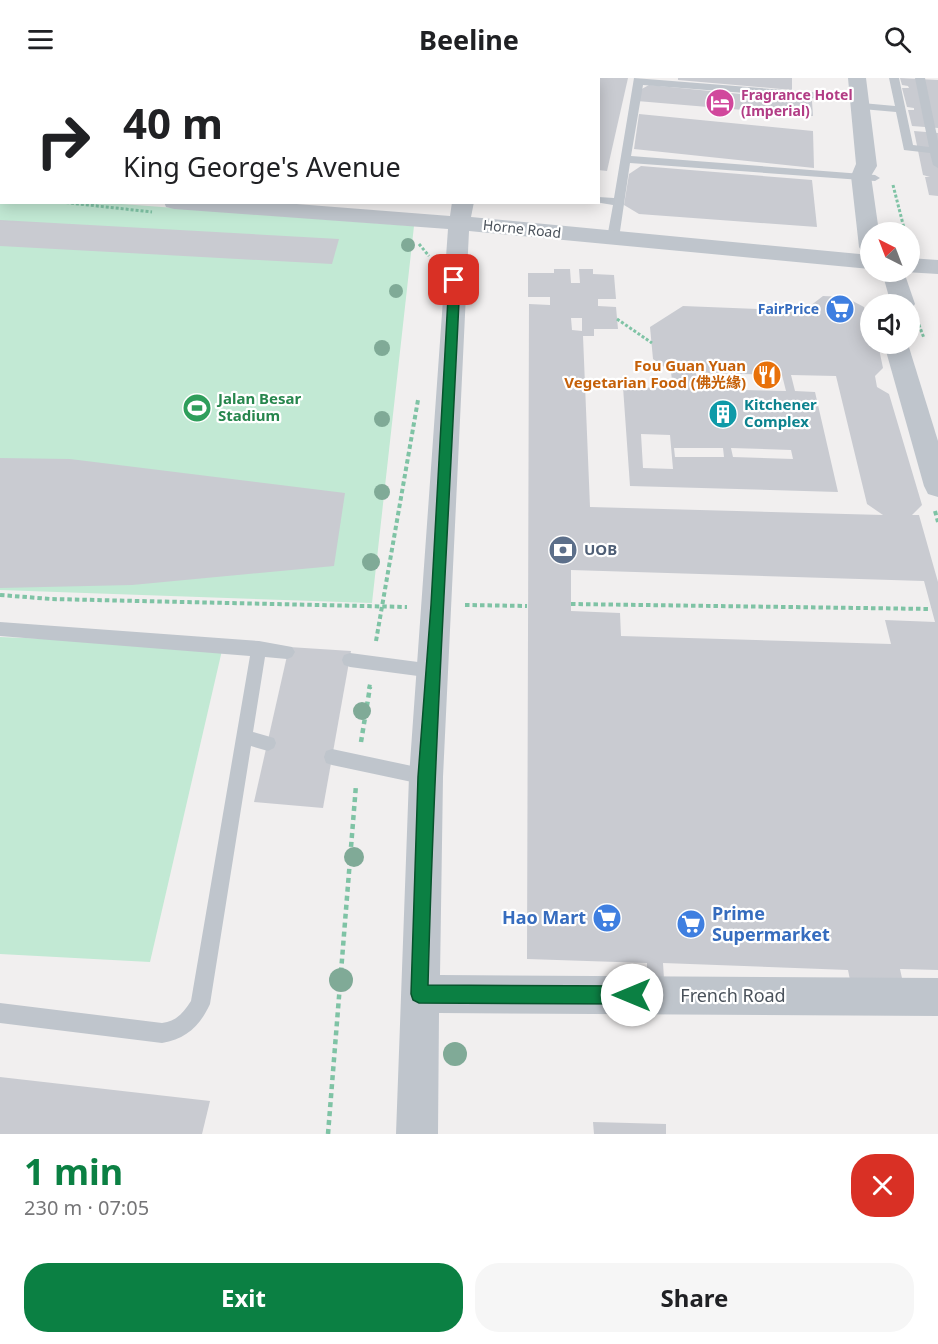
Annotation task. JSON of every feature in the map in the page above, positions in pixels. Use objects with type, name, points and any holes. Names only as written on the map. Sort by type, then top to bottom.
[{"type":"street","points":[[857,78],[873,222]]},
{"type":"street","name":"Horne Road","points":[[226,204],[461,213],[613,238],[860,261]]},
{"type":"street","points":[[417,1134],[426,777],[461,213]]},
{"type":"street","points":[[920,266],[938,267]]},
{"type":"street","points":[[899,354],[934,459],[938,486]]},
{"type":"street","points":[[919,354],[938,427]]},
{"type":"street","name":"French Road","points":[[419,994],[938,997]]},
{"type":"lane","points":[[894,78],[908,148],[935,150]]},
{"type":"lane","points":[[920,78],[938,165]]},
{"type":"lane","points":[[613,238],[617,202],[639,80],[861,102],[900,109]]},
{"type":"lane","points":[[625,159],[868,173]]},
{"type":"lane","points":[[600,200],[617,202]]},
{"type":"lane","points":[[0,629],[287,652]]},
{"type":"lane","points":[[0,1013],[162,1034],[176,1032],[190,1022],[200,1004],[259,648]]},
{"type":"lane","points":[[350,660],[433,671]]},
{"type":"lane","points":[[244,737],[268,743]]},
{"type":"lane","points":[[332,757],[426,777]]},
{"type":"path","points":[[617,319],[652,343]]},
{"type":"path","points":[[920,335],[927,347]]},
{"type":"path","points":[[0,595],[51,599],[381,608],[438,605],[527,606]]},
{"type":"path","points":[[572,604],[931,609]]},
{"type":"green space","name":"Jalan Besar Stadium","points":[[0,204],[121,204],[414,226],[372,603],[0,590]]},
{"type":"green space","points":[[0,637],[223,646],[150,962],[0,954]]},
{"type":"building","points":[[600,78],[628,78],[607,171],[600,170]]},
{"type":"building","points":[[678,78],[792,78],[792,90],[678,80]]},
{"type":"building","points":[[900,78],[938,80],[938,128],[912,126],[908,110],[914,110],[914,108],[907,107],[902,88],[909,88],[902,85]]},
{"type":"building","points":[[649,85],[812,101],[813,116],[637,101],[638,91]]},
{"type":"building","points":[[639,114],[813,131],[814,168],[634,149]]},
{"type":"building","points":[[914,131],[938,133],[938,196],[929,195],[925,177],[930,177],[923,175]]},
{"type":"building","points":[[641,166],[812,180],[817,227],[639,214],[624,205],[629,174]]},
{"type":"building","points":[[0,220],[339,239],[332,264],[0,246]]},
{"type":"building","points":[[554,269],[570,269],[571,283],[580,283],[579,269],[593,269],[593,274],[614,275],[616,299],[598,299],[598,306],[616,307],[618,329],[594,329],[594,336],[583,336],[590,507],[883,515],[867,504],[836,376],[791,375],[795,391],[815,392],[838,492],[630,486],[623,387],[673,388],[671,372],[653,359],[650,327],[683,306],[812,311],[810,306],[823,296],[845,297],[860,305],[860,354],[880,354],[883,368],[875,376],[877,387],[889,394],[922,505],[912,515],[919,515],[938,582],[938,970],[900,969],[905,992],[852,990],[848,970],[663,963],[664,979],[647,978],[647,963],[527,959],[529,304],[550,305],[550,297],[528,297],[528,273],[554,273]],"holes":[[[571,318],[582,318],[582,331],[572,330]],[[696,373],[782,375],[786,391],[698,389]],[[641,434],[670,435],[673,469],[643,468]],[[674,448],[723,448],[724,457],[675,457]],[[731,448],[791,450],[793,459],[733,457]],[[571,570],[924,581],[935,622],[885,620],[891,644],[621,636],[620,613],[571,611]]]},
{"type":"building","points":[[0,458],[70,459],[345,493],[334,566],[132,585],[0,588]]},
{"type":"building","points":[[289,647],[351,651],[323,808],[254,802]]},
{"type":"building","points":[[0,1077],[210,1101],[202,1134],[0,1134]]},
{"type":"building","points":[[593,1122],[666,1124],[666,1134],[594,1134]]},
{"type":"place","name":"Fragrance Hotel (Imperial)","points":[[720,103]]},
{"type":"place","name":"FairPrice","points":[[840,309]]},
{"type":"place","name":"Fou Guan Yuan Vegetarian Food (佛光緣)","points":[[767,375]]},
{"type":"place","name":"Jalan Besar Stadium","points":[[197,408]]},
{"type":"place","name":"Kitchener Complex","points":[[723,414]]},
{"type":"place","name":"UOB","points":[[563,550]]},
{"type":"place","name":"Hao Mart","points":[[607,918]]},
{"type":"place","name":"Prime Supermarket","points":[[691,924]]},
{"type":"route","points":[[454,280],[438,605],[426,777],[419,994],[632,995]]}]
